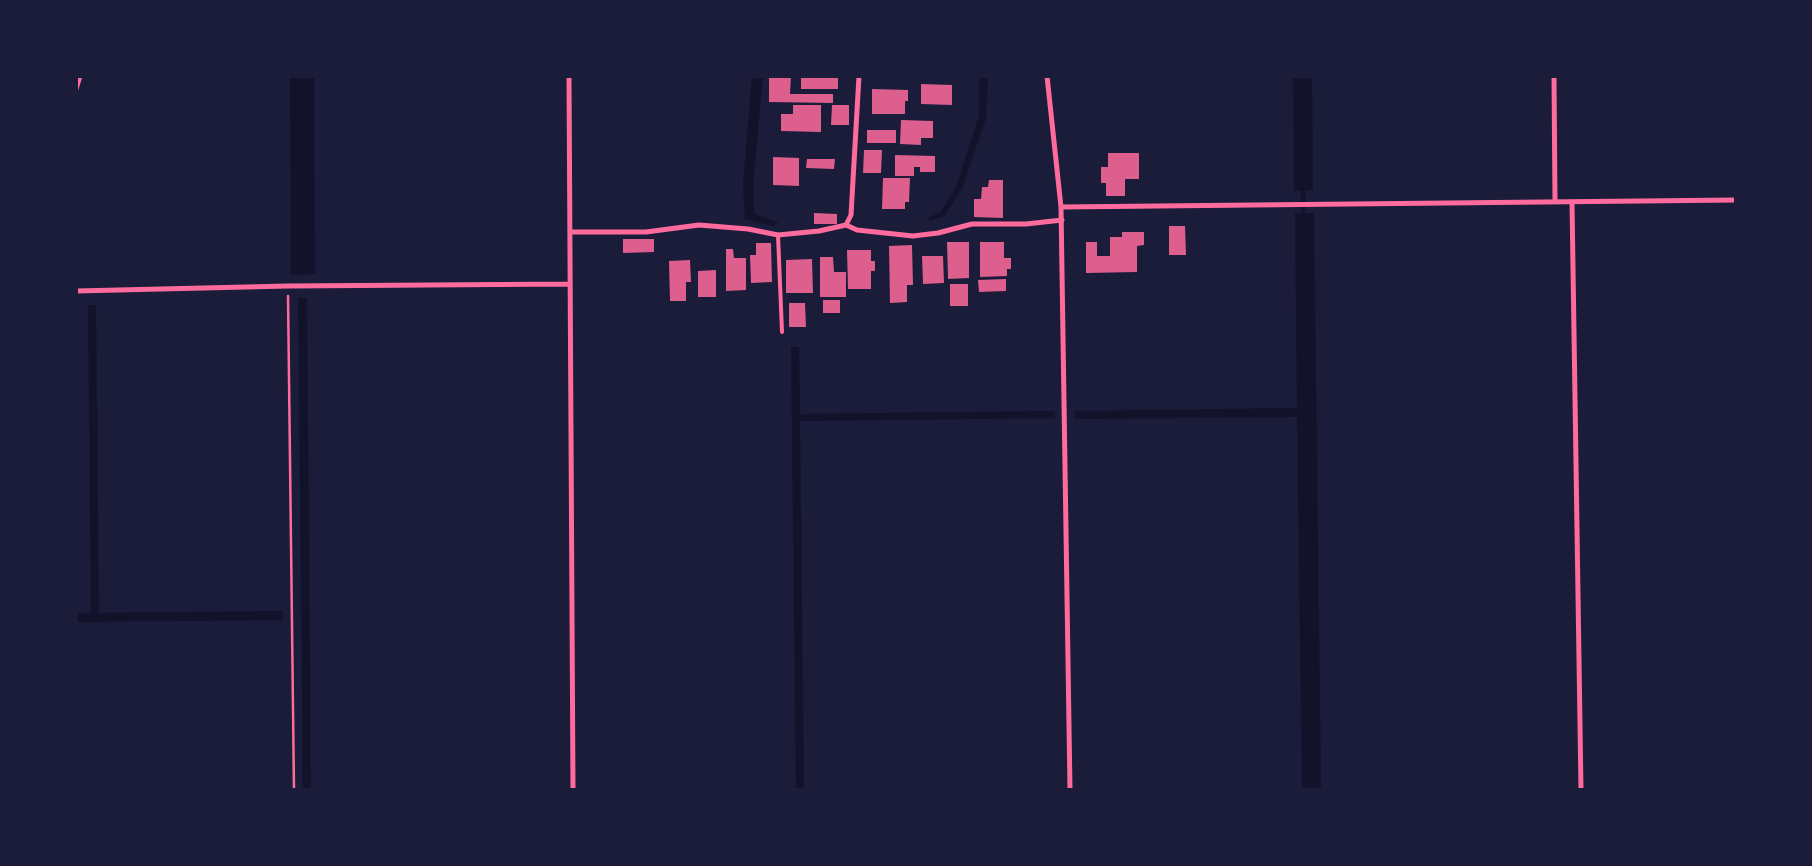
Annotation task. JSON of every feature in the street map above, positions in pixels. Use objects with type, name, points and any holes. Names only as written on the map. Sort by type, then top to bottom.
[{"type":"street","points":[[76,89],[80,76]]},
{"type":"street","points":[[569,76],[573,790]]},
{"type":"street","points":[[846,225],[851,214],[859,76]]},
{"type":"street","points":[[1047,76],[1062,220],[1070,790]]},
{"type":"street","points":[[1554,76],[1555,201]]},
{"type":"street","points":[[1061,208],[1736,200]]},
{"type":"street","points":[[1572,202],[1581,790]]},
{"type":"street","points":[[571,232],[646,232],[699,225],[778,235],[819,232],[846,225],[857,230],[913,236],[938,233],[972,224],[1026,224],[1062,220]]},
{"type":"street","points":[[76,290],[570,284]]},
{"type":"lane","points":[[778,235],[782,332]]},
{"type":"path","points":[[288,286],[294,790]]},
{"type":"shaded area","points":[[290,76],[314,76],[315,274],[291,275]]},
{"type":"shaded area","points":[[752,76],[763,76],[753,184],[754,214],[778,222],[774,226],[745,219],[743,183]]},
{"type":"shaded area","points":[[979,76],[988,76],[986,118],[962,189],[944,216],[931,220],[926,219],[941,212],[956,187],[979,116]]},
{"type":"shaded area","points":[[1293,76],[1312,76],[1313,190],[1294,191]]},
{"type":"shaded area","points":[[1295,213],[1314,213],[1321,790],[1302,790],[1297,417],[1075,419],[1075,411],[1297,408]]},
{"type":"shaded area","points":[[298,298],[307,298],[311,790],[303,790]]},
{"type":"shaded area","points":[[88,305],[96,305],[99,613],[283,611],[283,620],[76,622],[76,614],[91,613]]},
{"type":"shaded area","points":[[791,347],[799,347],[800,414],[1054,411],[1055,418],[800,421],[804,790],[796,790]]},
{"type":"building","points":[[769,76],[791,76],[790,94],[833,94],[833,103],[769,102]]},
{"type":"building","points":[[801,76],[838,76],[838,89],[801,89]]},
{"type":"building","points":[[921,84],[952,85],[952,105],[921,104]]},
{"type":"building","points":[[872,89],[908,90],[908,101],[905,101],[905,114],[872,114]]},
{"type":"building","points":[[793,105],[821,105],[821,132],[781,131],[781,114],[793,114]]},
{"type":"building","points":[[832,105],[849,105],[849,125],[831,125]]},
{"type":"building","points":[[901,120],[933,121],[933,138],[921,138],[921,145],[900,144]]},
{"type":"building","points":[[867,130],[896,130],[896,143],[867,143]]},
{"type":"building","points":[[864,150],[882,150],[881,173],[863,173]]},
{"type":"building","points":[[1108,153],[1139,153],[1139,179],[1125,179],[1125,196],[1106,196],[1106,183],[1101,183],[1101,167],[1108,167]]},
{"type":"building","points":[[895,155],[935,156],[935,172],[920,172],[920,167],[914,167],[914,176],[895,176]]},
{"type":"building","points":[[773,157],[799,158],[799,186],[773,185]]},
{"type":"building","points":[[807,159],[835,159],[834,169],[806,168]]},
{"type":"building","points":[[883,178],[910,178],[909,202],[905,202],[905,209],[882,209]]},
{"type":"building","points":[[989,180],[1003,180],[1003,218],[974,217],[974,199],[981,199],[982,187],[988,187]]},
{"type":"building","points":[[814,213],[837,214],[837,224],[814,224]]},
{"type":"building","points":[[1169,226],[1185,226],[1186,255],[1169,255]]},
{"type":"building","points":[[1122,232],[1144,232],[1144,245],[1137,246],[1137,272],[1086,273],[1086,242],[1097,242],[1097,256],[1110,256],[1110,237],[1122,237]]},
{"type":"building","points":[[623,239],[654,239],[654,252],[623,253]]},
{"type":"building","points":[[947,242],[969,242],[969,278],[948,279]]},
{"type":"building","points":[[980,242],[1004,242],[1004,258],[1011,258],[1011,269],[1007,269],[1007,276],[980,277]]},
{"type":"building","points":[[756,243],[771,243],[772,282],[751,283],[750,255],[756,255]]},
{"type":"building","points":[[912,245],[913,285],[907,285],[907,302],[890,303],[889,246]]},
{"type":"building","points":[[726,249],[733,249],[734,258],[746,258],[746,290],[726,291]]},
{"type":"building","points":[[847,250],[871,250],[871,261],[875,261],[875,271],[871,271],[871,289],[848,289]]},
{"type":"building","points":[[922,256],[943,256],[944,283],[923,284]]},
{"type":"building","points":[[820,257],[833,257],[834,272],[846,272],[846,297],[820,297]]},
{"type":"building","points":[[812,259],[813,293],[786,293],[786,260]]},
{"type":"building","points":[[690,260],[691,282],[686,282],[686,301],[670,301],[669,261]]},
{"type":"building","points":[[716,270],[716,297],[698,297],[698,271]]},
{"type":"building","points":[[1006,279],[1006,291],[979,292],[978,280]]},
{"type":"building","points":[[950,284],[968,284],[968,306],[950,306]]},
{"type":"building","points":[[823,300],[840,300],[840,313],[823,313]]},
{"type":"building","points":[[789,303],[805,303],[806,327],[789,327]]},
{"type":"waterway","points":[[1303,191],[1303,213]]}]
